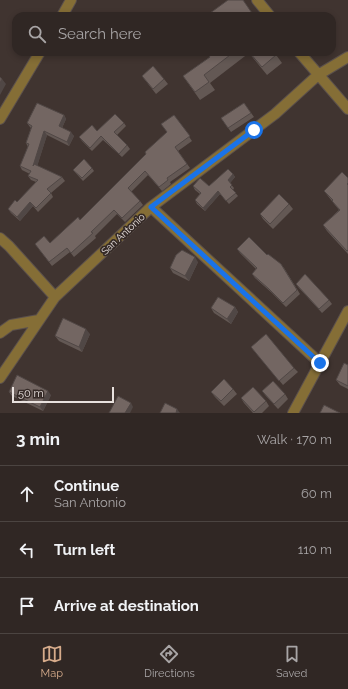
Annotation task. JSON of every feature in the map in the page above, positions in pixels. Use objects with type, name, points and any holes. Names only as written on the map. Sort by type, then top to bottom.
[{"type":"street","points":[[64,12],[71,0]]},
{"type":"street","points":[[257,0],[267,12]]},
{"type":"street","points":[[0,119],[38,56]]},
{"type":"street","points":[[302,56],[348,109]]},
{"type":"street","name":"San Antonio","points":[[0,378],[55,297],[151,207],[275,114],[318,75],[348,57]]},
{"type":"street","points":[[151,207],[320,363]]},
{"type":"street","points":[[0,238],[55,297]]},
{"type":"street","points":[[293,413],[348,311]]},
{"type":"street","points":[[0,333],[11,325],[39,320]]},
{"type":"building","points":[[228,0],[243,0],[251,12],[212,12]]},
{"type":"building","points":[[209,56],[229,56],[204,75],[209,82],[195,92],[183,76],[210,57]]},
{"type":"building","points":[[252,56],[275,56],[262,67]]},
{"type":"building","points":[[153,66],[164,79],[153,89],[142,76]]},
{"type":"building","points":[[37,103],[64,115],[59,126],[71,132],[67,142],[44,131],[33,166],[34,164],[62,177],[47,189],[51,193],[36,208],[30,202],[17,217],[8,209],[15,200],[17,202],[38,180],[28,176],[31,171],[20,166],[29,144],[26,143],[32,126],[27,123]]},
{"type":"building","points":[[244,103],[251,113],[228,128],[221,118]]},
{"type":"building","points":[[115,114],[124,123],[114,132],[127,145],[119,154],[101,136],[90,148],[79,137],[92,125],[97,131]]},
{"type":"building","points":[[174,115],[190,136],[175,147],[187,164],[167,178],[168,180],[159,187],[145,171],[128,188],[140,201],[122,218],[114,210],[91,232],[93,233],[71,253],[67,248],[49,262],[35,244],[44,236],[50,243],[78,217],[80,220],[146,154],[145,152],[167,132],[161,124]]},
{"type":"building","points":[[84,159],[92,168],[82,178],[73,170]]},
{"type":"building","points":[[228,169],[233,174],[228,180],[232,185],[230,187],[236,193],[226,201],[218,191],[203,208],[195,200],[201,193],[193,186],[200,178],[209,186]]},
{"type":"building","points":[[342,172],[348,178],[347,251],[323,225],[340,210],[324,191]]},
{"type":"building","points":[[279,194],[289,204],[270,224],[260,214]]},
{"type":"building","points":[[249,237],[267,255],[268,254],[281,264],[297,290],[283,303],[252,274],[257,268],[237,249]]},
{"type":"building","points":[[182,250],[195,257],[185,276],[170,268],[176,255]]},
{"type":"building","points":[[305,274],[329,300],[319,309],[296,284]]},
{"type":"building","points":[[218,297],[235,307],[227,319],[211,308]]},
{"type":"building","points":[[63,318],[86,329],[79,347],[55,336]]},
{"type":"building","points":[[266,334],[294,368],[279,381],[251,347]]},
{"type":"building","points":[[344,363],[348,365],[348,386],[336,380]]},
{"type":"building","points":[[17,375],[48,391],[40,407],[9,392]]},
{"type":"building","points":[[224,379],[233,389],[221,401],[211,392]]},
{"type":"building","points":[[273,381],[285,394],[274,404],[262,391]]},
{"type":"building","points":[[253,387],[266,401],[254,412],[241,398]]},
{"type":"building","points":[[118,396],[131,403],[125,413],[109,413]]},
{"type":"building","points":[[165,403],[177,409],[176,413],[160,413]]},
{"type":"building","points":[[324,405],[340,413],[320,413]]},
{"type":"route","points":[[254,130],[151,207],[320,363]]}]
